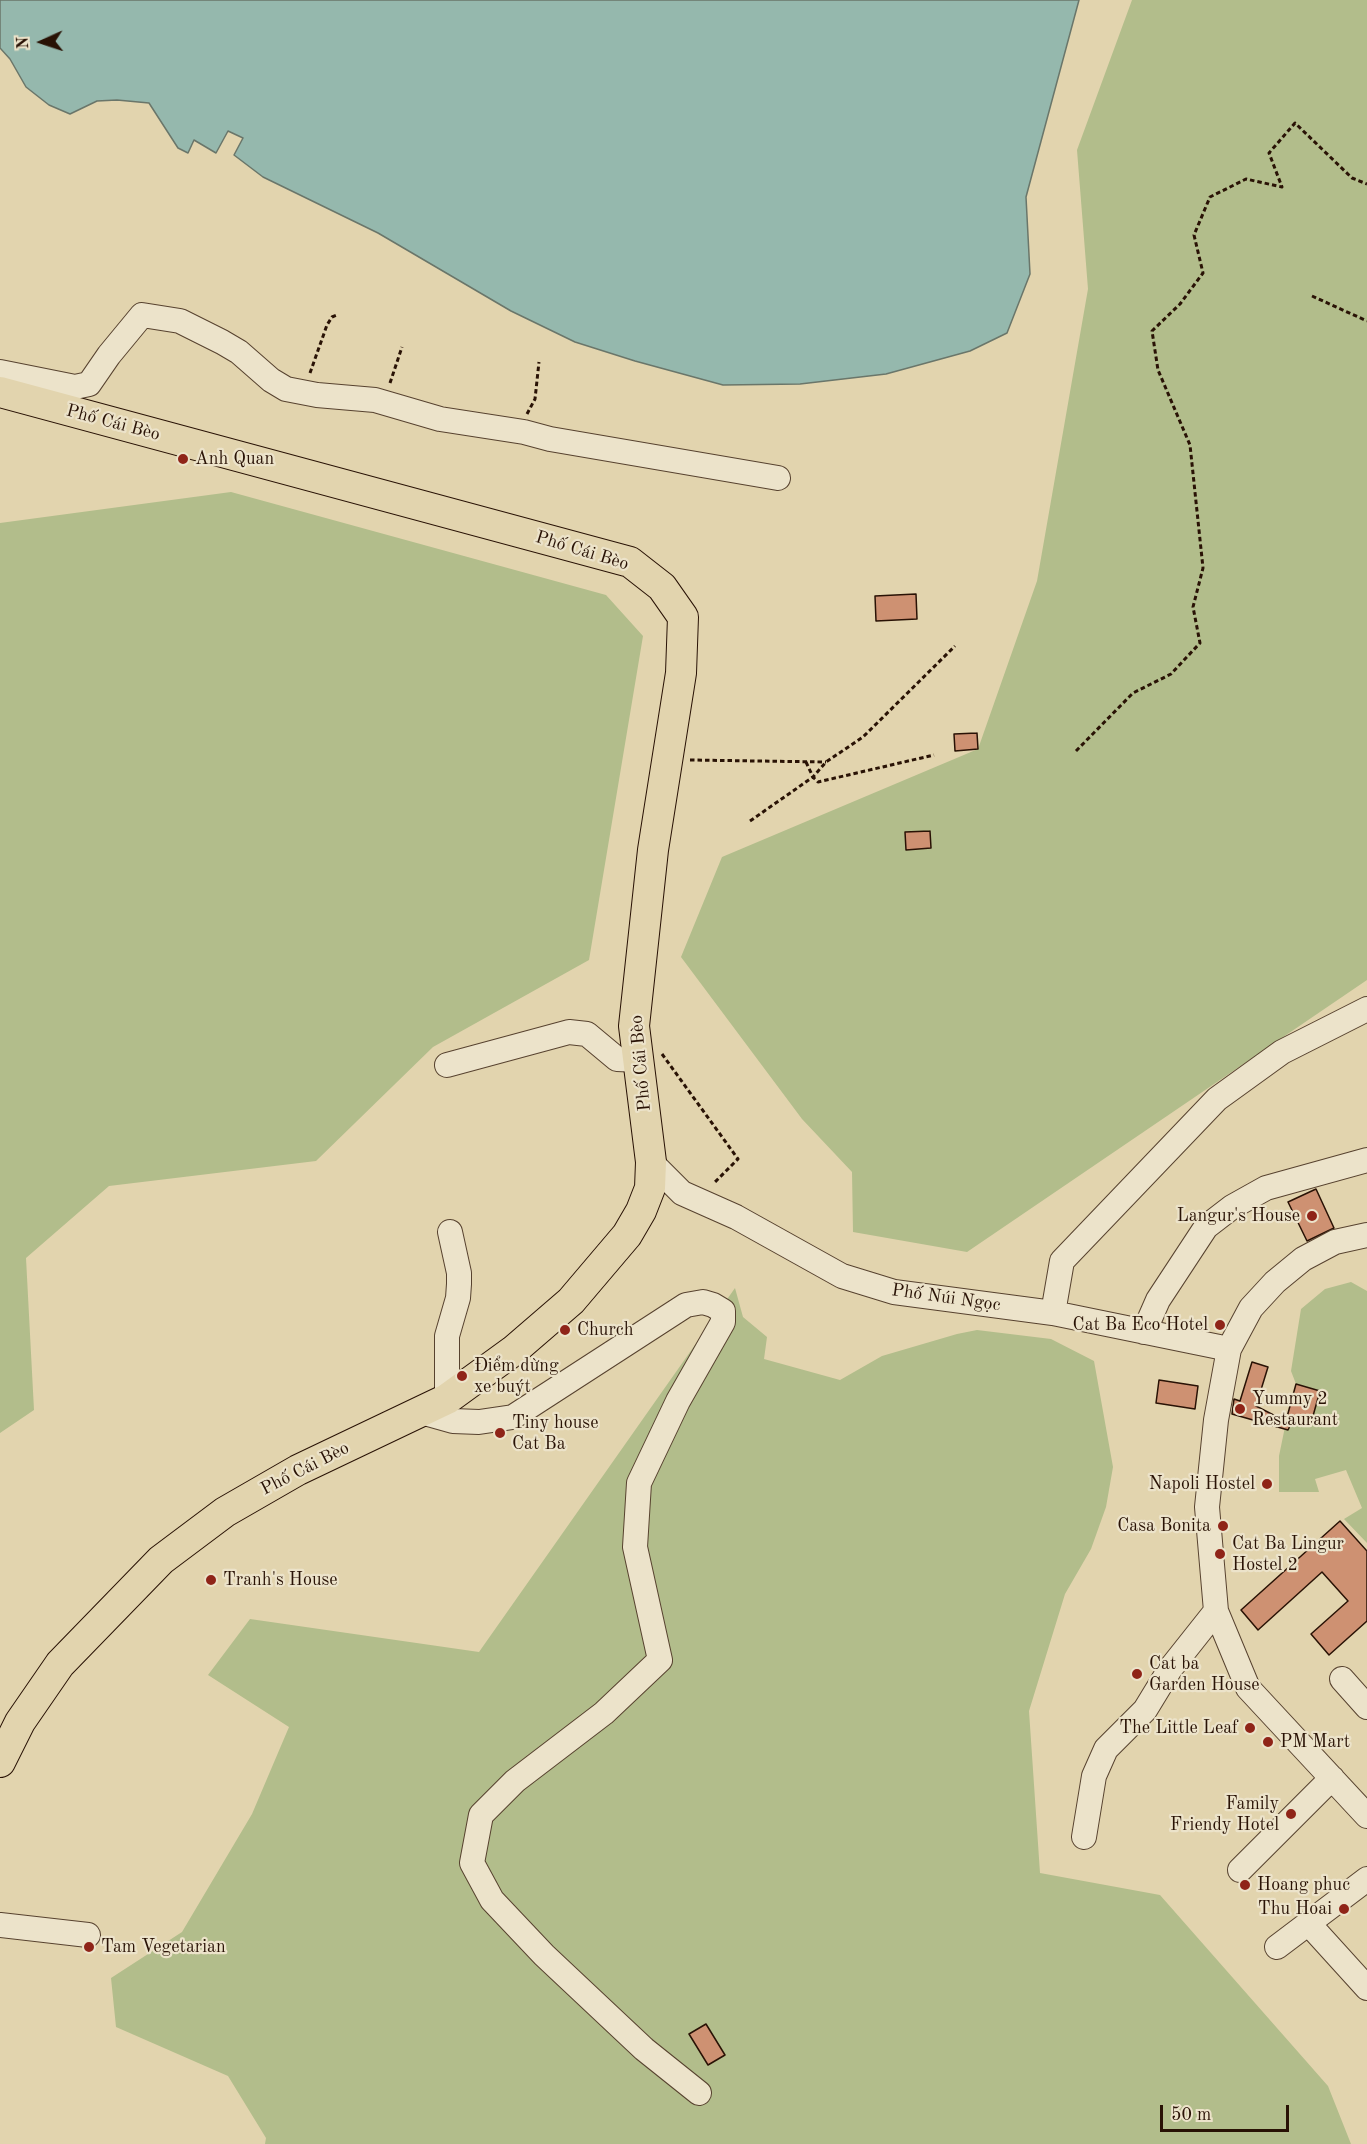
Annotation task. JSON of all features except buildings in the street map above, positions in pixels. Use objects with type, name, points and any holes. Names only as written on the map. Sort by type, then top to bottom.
[{"type":"main road","name":"Phố Cái Bèo","points":[[0,392],[630,562],[662,587],[683,617],[681,673],[653,850],[634,1026],[651,1162],[650,1188],[627,1235],[571,1301],[513,1352],[434,1405],[298,1470],[225,1512],[161,1560],[60,1664],[20,1722],[0,1761]]},
{"type":"street","points":[[0,372],[75,387],[89,384],[109,355],[142,315],[180,321],[222,342],[239,352],[271,380],[286,389],[307,394],[383,402],[440,419],[778,478]]},
{"type":"street","points":[[1053,1313],[1062,1261],[1217,1099],[1282,1052],[1367,1009]]},
{"type":"street","points":[[447,1065],[569,1032],[587,1034],[617,1059],[639,1060]]},
{"type":"street","points":[[1144,1332],[1158,1300],[1206,1227],[1232,1207],[1266,1188],[1367,1161]]},
{"type":"street","points":[[651,1162],[667,1180],[690,1197]]},
{"type":"street","points":[[641,1210],[658,1201],[690,1197]]},
{"type":"street","name":"Phố Núi Ngọc","points":[[690,1197],[736,1217],[842,1276],[894,1292],[1053,1313],[1228,1349]]},
{"type":"street","points":[[450,1232],[459,1273],[458,1298],[447,1336],[434,1405],[453,1421],[479,1422],[513,1417],[686,1305],[703,1302],[723,1311],[723,1322],[678,1401],[639,1483],[634,1547],[660,1660],[604,1713],[514,1781],[481,1815],[472,1863],[492,1900],[544,1955],[644,2049],[699,2093]]},
{"type":"street","points":[[1367,1235],[1335,1242],[1303,1259],[1275,1282],[1251,1308],[1228,1349],[1216,1420],[1207,1507],[1216,1611],[1248,1688],[1367,1816]]},
{"type":"street","points":[[1084,1837],[1094,1776],[1106,1749],[1145,1710],[1170,1669],[1216,1611]]},
{"type":"street","points":[[1342,1679],[1367,1707]]},
{"type":"street","points":[[1240,1870],[1332,1778]]},
{"type":"street","points":[[1276,1947],[1367,1879]]},
{"type":"street","points":[[1308,1923],[1367,1988]]},
{"type":"street","points":[[0,1925],[88,1935]]},
{"type":"path","points":[[1076,751],[1134,693],[1171,674],[1200,643],[1192,607],[1203,568],[1190,446],[1158,370],[1152,331],[1180,304],[1203,273],[1194,236],[1210,197],[1246,179],[1282,187],[1269,153],[1295,123],[1352,178],[1367,184]]},
{"type":"path","points":[[1312,296],[1367,321]]},
{"type":"path","points":[[310,373],[327,325],[332,317],[337,315]]},
{"type":"path","points":[[383,402],[402,347]]},
{"type":"path","points":[[513,431],[526,417],[535,399],[539,362]]},
{"type":"path","points":[[750,821],[813,777],[826,762],[863,737],[955,646]]},
{"type":"path","points":[[806,762],[818,782],[934,755]]},
{"type":"path","points":[[667,759],[826,762]]},
{"type":"path","points":[[634,1026],[663,1054],[738,1159],[690,1197]]},
{"type":"green space","points":[[1132,0],[1367,0],[1367,980],[967,1252],[853,1232],[852,1172],[802,1119],[681,957],[722,857],[978,749],[1037,581],[1088,289],[1077,150]]},
{"type":"green space","points":[[231,492],[606,595],[643,636],[589,960],[433,1047],[316,1161],[109,1186],[26,1258],[34,1410],[0,1433],[0,523]]},
{"type":"green space","points":[[1351,1282],[1367,1291],[1367,1543],[1344,1519],[1362,1508],[1346,1470],[1315,1479],[1319,1492],[1279,1492],[1279,1456],[1287,1417],[1311,1423],[1320,1391],[1296,1384],[1291,1371],[1301,1309],[1325,1289]]},
{"type":"green space","points":[[735,1288],[743,1317],[767,1337],[764,1359],[840,1380],[882,1356],[977,1330],[1051,1339],[1094,1361],[1113,1467],[1106,1507],[1091,1549],[1065,1594],[1029,1711],[1040,1873],[1160,1895],[1328,2086],[1351,2144],[265,2144],[266,2138],[228,2076],[116,2027],[111,1978],[182,1932],[252,1814],[289,1727],[208,1675],[250,1619],[479,1652]]},
{"type":"water","points":[[0,0],[1079,0],[1026,197],[1030,274],[1007,333],[970,351],[886,374],[800,384],[723,385],[575,342],[511,311],[378,233],[263,177],[234,155],[243,138],[228,131],[216,153],[194,140],[188,153],[178,148],[149,103],[97,101],[70,114],[49,105],[26,87],[10,59],[0,48]]},
{"type":"place","name":"Anh Quan","points":[[183,459]]},
{"type":"place","name":"Langur's House","points":[[1312,1216]]},
{"type":"place","name":"Cat Ba Eco Hotel","points":[[1220,1325]]},
{"type":"place","name":"Church","points":[[565,1330]]},
{"type":"place","name":"Điểm dừng xe buýt","points":[[462,1376]]},
{"type":"place","name":"Yummy 2 Restaurant","points":[[1240,1409]]},
{"type":"place","name":"Tiny house Cat Ba","points":[[500,1433]]},
{"type":"place","name":"Napoli Hostel","points":[[1267,1484]]},
{"type":"place","name":"Casa Bonita","points":[[1223,1526]]},
{"type":"place","name":"Cat Ba Lingur Hostel 2","points":[[1220,1554]]},
{"type":"place","name":"Tranh's House","points":[[211,1580]]},
{"type":"place","name":"Cat ba Garden House","points":[[1137,1674]]},
{"type":"place","name":"The Little Leaf","points":[[1250,1728]]},
{"type":"place","name":"PM Mart","points":[[1268,1742]]},
{"type":"place","name":"Family Friendy Hotel","points":[[1291,1814]]},
{"type":"place","name":"Hoang phuc","points":[[1245,1885]]},
{"type":"place","name":"Thu Hoai","points":[[1344,1909]]},
{"type":"place","name":"Tam Vegetarian","points":[[89,1947]]}]
